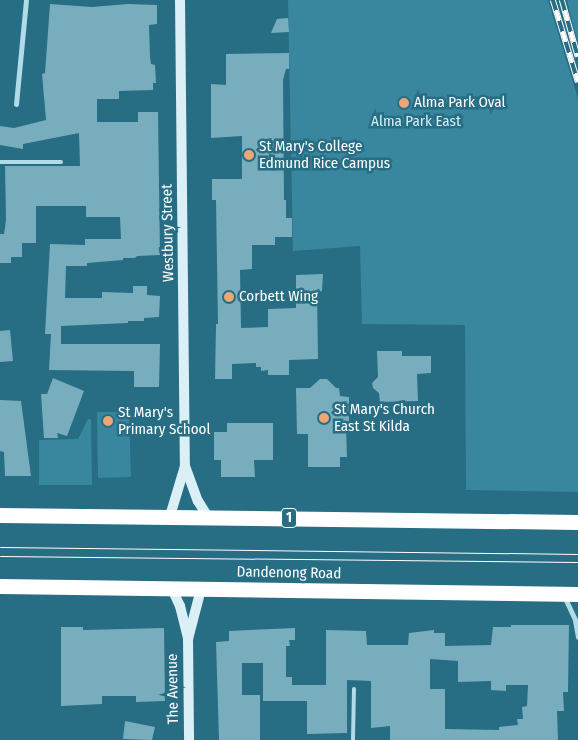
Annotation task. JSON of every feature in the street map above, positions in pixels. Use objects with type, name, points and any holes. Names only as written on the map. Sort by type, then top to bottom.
[{"type":"highway","name":"1","points":[[0,514],[578,522]]},
{"type":"highway","name":"Dandenong Road","points":[[0,586],[570,594]]},
{"type":"street","points":[[16,104],[26,0]]},
{"type":"street","name":"Westbury Street","points":[[180,0],[186,466],[198,501],[208,517]]},
{"type":"street","name":"Westbury Street","points":[[170,516],[186,466]]},
{"type":"street","name":"The Avenue","points":[[172,589],[180,606],[188,639],[189,740]]},
{"type":"street","name":"The Avenue","points":[[188,639],[201,589]]},
{"type":"street","points":[[570,594],[578,637]]},
{"type":"lane","points":[[0,162],[61,162]]},
{"type":"lane","points":[[353,740],[354,689]]},
{"type":"green space","name":"Alma Park East","points":[[288,0],[548,0],[578,99],[578,492],[466,490],[465,325],[362,324],[360,246],[293,251]]},
{"type":"green space","points":[[567,0],[578,0],[578,41],[574,29]]},
{"type":"green space","points":[[97,412],[129,412],[131,477],[98,478]]},
{"type":"green space","points":[[88,419],[91,419],[92,485],[39,485],[39,440],[78,439]]},
{"type":"building","points":[[50,4],[92,7],[128,4],[157,5],[157,24],[149,25],[151,64],[155,65],[156,83],[153,83],[153,90],[119,91],[119,99],[97,99],[97,122],[138,122],[138,112],[158,112],[160,255],[137,256],[135,258],[123,258],[123,260],[87,263],[87,266],[66,266],[65,298],[102,298],[102,292],[133,293],[133,286],[147,286],[147,295],[160,296],[159,317],[144,318],[144,321],[128,321],[128,323],[61,326],[61,344],[160,344],[159,387],[134,387],[134,371],[49,370],[51,334],[45,334],[50,244],[85,245],[85,239],[121,239],[120,217],[86,217],[86,206],[36,206],[36,243],[22,243],[22,257],[11,257],[11,263],[0,263],[0,234],[4,234],[6,220],[5,166],[80,166],[79,133],[23,144],[23,149],[0,145],[0,126],[14,128],[46,120],[42,74],[45,73]]},
{"type":"building","points":[[288,18],[289,32],[271,33],[277,19]]},
{"type":"building","name":"St Mary's College Edmund Rice Campus","points":[[289,53],[289,69],[286,69],[283,80],[284,200],[286,200],[286,218],[292,218],[292,237],[275,237],[275,245],[252,245],[252,269],[240,270],[241,328],[268,327],[268,309],[296,308],[296,275],[323,274],[322,291],[317,292],[318,359],[289,360],[289,375],[268,375],[268,370],[261,371],[261,367],[256,367],[256,363],[232,364],[232,379],[215,379],[216,324],[218,324],[216,200],[212,200],[212,179],[242,179],[242,136],[211,138],[211,84],[226,85],[226,54]]},
{"type":"building","points":[[10,330],[13,361],[0,362],[0,331]]},
{"type":"building","points":[[377,351],[402,351],[402,356],[431,356],[431,373],[417,374],[418,401],[380,402],[379,393],[373,388],[372,383],[378,377]]},
{"type":"building","points":[[53,378],[84,391],[67,436],[57,433],[58,438],[44,438],[41,394],[47,394]]},
{"type":"building","name":"St Mary's Church East St Kilda","points":[[320,379],[327,379],[336,388],[339,388],[340,396],[349,397],[349,426],[346,426],[347,457],[340,457],[340,467],[308,467],[308,434],[297,434],[296,388],[310,388]]},
{"type":"building","points":[[0,400],[21,401],[31,476],[5,476],[4,452],[0,451]]},
{"type":"building","points":[[227,423],[273,423],[273,460],[254,460],[255,477],[221,477],[221,460],[214,460],[214,432],[227,432]]},
{"type":"building","points":[[511,625],[569,625],[568,692],[563,692],[564,711],[557,711],[558,740],[390,740],[390,726],[371,728],[371,681],[347,680],[347,733],[307,734],[307,701],[263,701],[263,663],[242,663],[242,695],[260,695],[260,740],[219,740],[216,642],[229,641],[229,631],[295,628],[295,640],[289,640],[290,646],[286,646],[286,677],[292,677],[292,685],[326,685],[326,630],[366,631],[367,645],[408,645],[409,633],[434,630],[434,633],[445,633],[445,646],[491,645],[493,627],[511,627]],"holes":[[[430,659],[458,661],[458,682],[491,681],[491,690],[506,691],[506,685],[528,685],[527,706],[522,707],[523,719],[517,719],[518,725],[499,727],[499,730],[445,729],[445,689],[430,689]]]},
{"type":"building","points":[[61,627],[83,627],[83,630],[164,628],[165,701],[136,702],[136,696],[102,696],[102,704],[61,706]]},
{"type":"building","points":[[125,721],[155,727],[152,740],[123,739]]},
{"type":"tram line","points":[[0,547],[578,554]]},
{"type":"tram line","points":[[0,556],[578,562]]},
{"type":"railway","points":[[553,0],[578,82]]},
{"type":"railway","points":[[562,0],[578,57]]},
{"type":"place","name":"Alma Park Oval","points":[[404,103]]},
{"type":"place","name":"St Mary's College Edmund Rice Campus","points":[[249,155]]},
{"type":"place","name":"Corbett Wing","points":[[229,297]]},
{"type":"place","name":"St Mary's Church East St Kilda","points":[[324,418]]},
{"type":"place","name":"St Mary's Primary School","points":[[108,421]]}]
